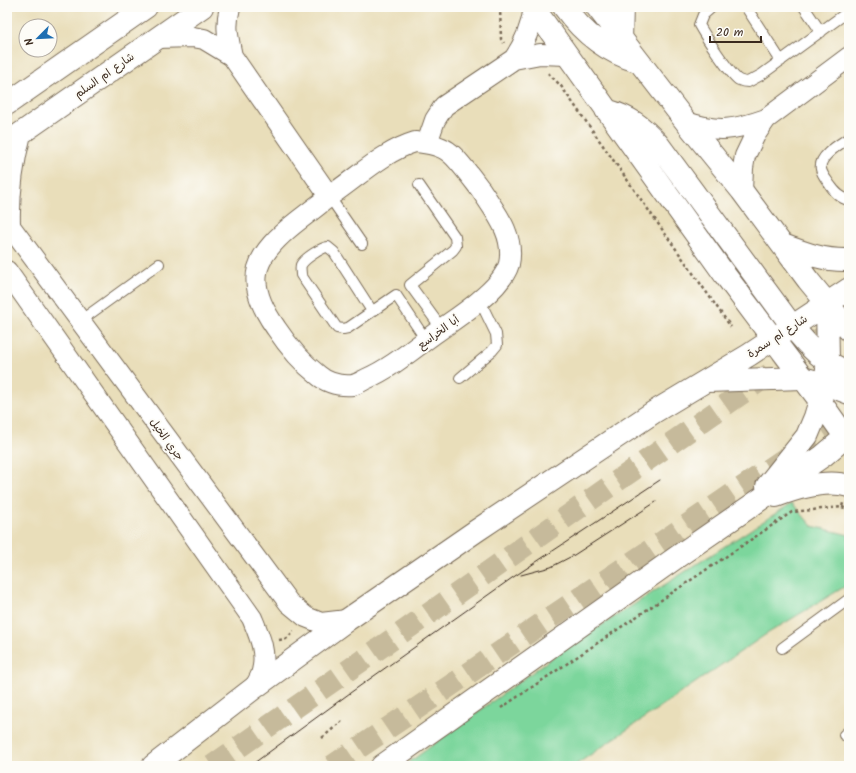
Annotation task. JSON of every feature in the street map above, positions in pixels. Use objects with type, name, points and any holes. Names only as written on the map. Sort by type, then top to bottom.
[{"type":"street","name":"شارع ام السلم","points":[[14,139],[202,7]]},
{"type":"street","points":[[230,7],[227,20],[227,33],[232,56]]},
{"type":"street","points":[[564,7],[578,25],[600,44],[626,58],[640,62]]},
{"type":"street","points":[[597,7],[686,122],[742,191],[827,304],[849,330]]},
{"type":"street","points":[[622,40],[623,7]]},
{"type":"street","points":[[427,143],[435,120],[444,106],[514,59],[523,46],[528,35],[534,8]]},
{"type":"street","points":[[534,8],[606,110],[803,378]]},
{"type":"street","points":[[12,99],[140,10]]},
{"type":"street","points":[[157,38],[193,37],[204,39],[215,44],[232,56],[329,196]]},
{"type":"street","points":[[514,59],[540,54],[567,55]]},
{"type":"street","points":[[686,122],[721,130],[745,127],[766,119],[847,62]]},
{"type":"street","points":[[606,110],[621,114],[636,122],[648,132],[792,326],[838,378]]},
{"type":"street","points":[[742,191],[742,179],[746,156],[755,135],[766,119]]},
{"type":"street","points":[[8,223],[8,202],[14,156],[14,139]]},
{"type":"street","name":"أبا الخراسع","points":[[415,142],[427,143],[440,147],[450,153],[479,187],[502,220],[508,234],[510,247],[509,265],[500,281],[480,301],[389,367],[354,385],[339,385],[323,380],[296,354],[269,318],[262,305],[256,283],[260,261],[265,252],[280,235],[329,196],[384,157],[402,146],[415,142]]},
{"type":"street","name":"جري الخيل","points":[[8,223],[289,604],[306,617],[321,623],[347,620]]},
{"type":"street","points":[[782,245],[812,256],[849,260]]},
{"type":"street","points":[[7,271],[252,618],[262,644],[264,659],[262,672],[254,688]]},
{"type":"street","name":"شارع ام سمرة","points":[[153,766],[254,688],[347,620],[476,531],[608,442],[684,393],[773,339],[849,289]]},
{"type":"street","points":[[382,766],[752,504],[823,456],[846,436],[827,304]]},
{"type":"street","points":[[705,381],[838,378]]},
{"type":"street","points":[[752,504],[807,436],[815,417],[838,378]]},
{"type":"street","points":[[752,504],[811,485],[847,486]]},
{"type":"lane","points":[[712,7],[703,15],[699,25],[738,80],[748,82],[781,61],[849,11]]},
{"type":"lane","points":[[746,7],[781,61]]},
{"type":"lane","points":[[804,7],[821,32]]},
{"type":"lane","points":[[849,138],[829,152],[823,159],[820,166],[822,173],[833,189],[841,197],[849,200]]},
{"type":"lane","points":[[372,311],[334,252],[328,247],[323,247],[302,263],[301,275],[337,328],[348,328],[410,285],[456,246],[455,237],[419,185]]},
{"type":"lane","points":[[329,196],[362,244]]},
{"type":"lane","points":[[80,321],[159,264]]},
{"type":"lane","points":[[410,285],[434,334]]},
{"type":"lane","points":[[396,295],[434,334]]},
{"type":"lane","points":[[460,378],[497,345],[496,334],[480,301]]},
{"type":"lane","points":[[782,648],[849,599]]},
{"type":"path","points":[[500,7],[501,39],[514,59]]},
{"type":"path","points":[[544,68],[561,86],[731,327]]},
{"type":"path","points":[[842,507],[847,486]]},
{"type":"path","points":[[499,709],[792,512],[842,507],[849,510]]},
{"type":"path","points":[[262,644],[286,639],[306,617]]},
{"type":"path","points":[[322,738],[342,721]]},
{"type":"green space","points":[[792,503],[812,526],[849,535],[849,584],[765,635],[574,766],[404,766],[560,652]]},
{"type":"tunnel","points":[[212,766],[825,335]]},
{"type":"tunnel","points":[[332,766],[849,415]]},
{"type":"tram line","points":[[250,766],[512,578],[660,480]]},
{"type":"tram line","points":[[521,575],[551,567],[574,555],[656,502]]}]
